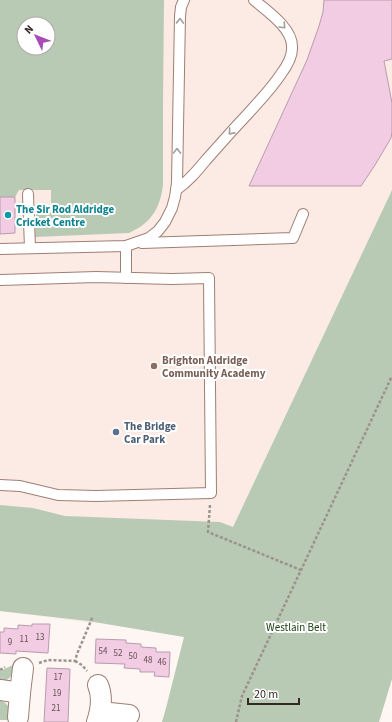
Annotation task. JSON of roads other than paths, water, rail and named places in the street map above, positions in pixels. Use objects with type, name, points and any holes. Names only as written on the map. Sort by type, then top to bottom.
[{"type":"street","points":[[18,717],[22,666]]},
{"type":"street","points":[[98,685],[101,692],[98,717],[129,715]]},
{"type":"street","points":[[0,690],[20,693]]},
{"type":"lane","points":[[130,245],[149,238],[158,231],[165,222],[172,208],[175,197],[177,183],[180,16],[181,7],[184,0]]},
{"type":"lane","points":[[176,190],[190,180],[262,99],[281,74],[291,55],[291,39],[288,32],[254,0]]},
{"type":"lane","points":[[28,194],[30,248]]},
{"type":"lane","points":[[0,249],[293,238],[303,214]]},
{"type":"lane","points":[[126,278],[130,245]]},
{"type":"lane","points":[[0,280],[96,277],[172,279],[209,278],[211,493],[58,496],[20,486],[0,484]]},
{"type":"place","name":"The Sir Rod Aldridge Cricket Centre","points":[[8,215]]},
{"type":"place","name":"Brighton Aldridge Community Academy","points":[[154,366]]},
{"type":"place","name":"The Bridge Car Park","points":[[116,432]]},
{"type":"park label","name":"Westlain Belt","points":[[296,627]]}]
